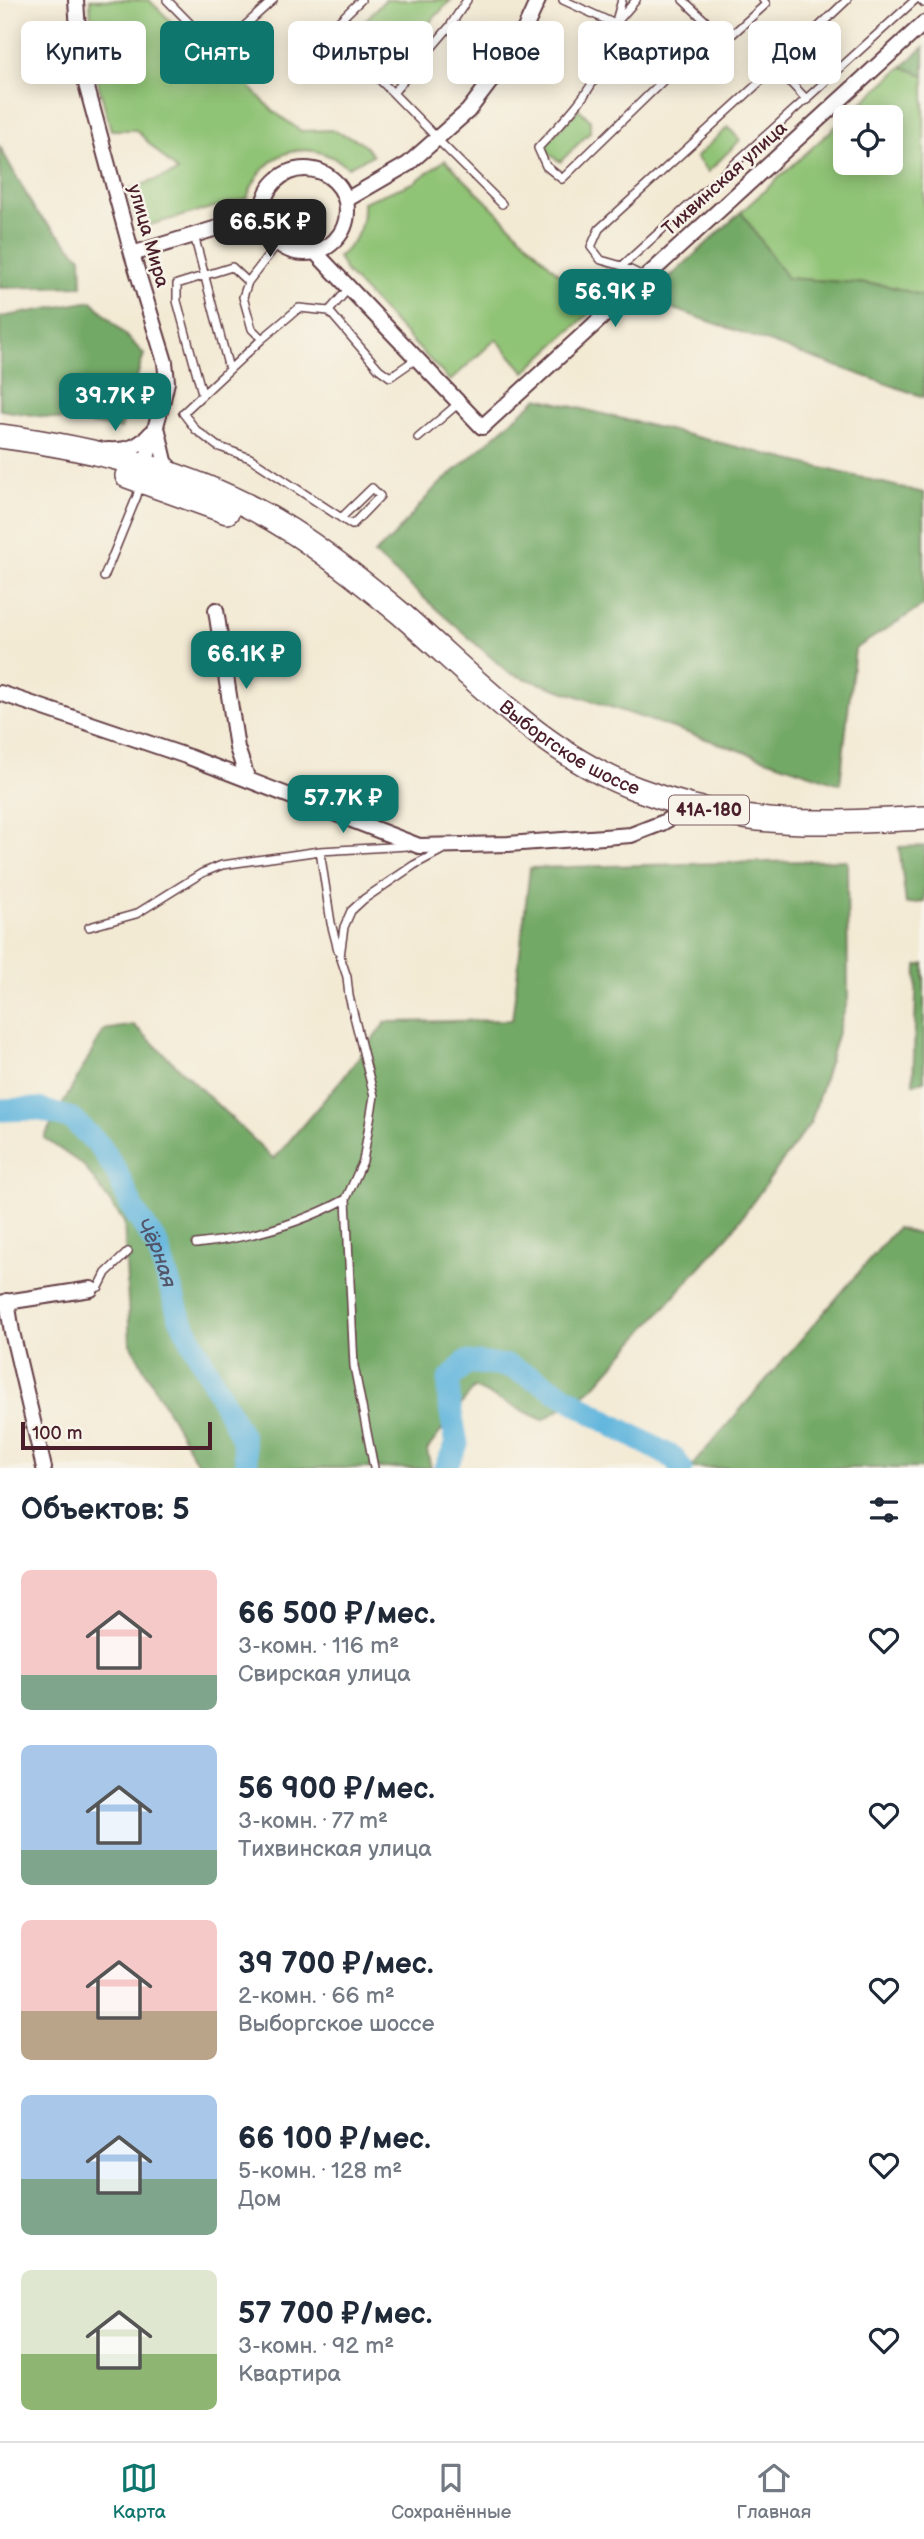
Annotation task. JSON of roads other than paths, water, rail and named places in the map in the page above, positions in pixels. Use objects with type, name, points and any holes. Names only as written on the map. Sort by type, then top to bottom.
[{"type":"main road","name":"Выборгское шоссе","points":[[0,436],[78,449],[142,473],[346,570]]},
{"type":"main road","name":"Выборгское шоссе","points":[[0,450],[82,465],[173,474],[236,500],[289,529],[346,570],[485,689],[556,745],[592,768],[634,788],[692,806],[745,817],[809,821],[924,818]]},
{"type":"street","name":"улица Мира","points":[[76,0],[80,62],[132,254],[165,362],[167,382],[142,473]]},
{"type":"street","points":[[346,200],[408,164],[468,111],[516,48],[538,0]]},
{"type":"street","name":"Тихвинская улица","points":[[315,252],[482,427],[924,23]]},
{"type":"street","points":[[307,169],[324,173],[338,185],[346,200],[347,217],[341,233],[330,245],[315,252],[289,250],[278,243],[265,225],[263,214],[266,197],[275,181],[290,172],[307,169]]},
{"type":"street","points":[[132,254],[263,214]]},
{"type":"street","points":[[78,449],[120,450],[141,445],[157,426]]},
{"type":"street","points":[[157,426],[160,446],[173,474]]},
{"type":"street","points":[[216,610],[237,748],[248,780]]},
{"type":"street","points":[[0,693],[189,757],[419,846],[508,844],[631,835],[662,823],[692,806]]},
{"type":"street","points":[[44,1468],[4,1302],[90,1289]]},
{"type":"lane","points":[[167,0],[217,51],[273,0]]},
{"type":"lane","points":[[361,0],[310,49],[326,61],[366,67],[502,204]]},
{"type":"lane","points":[[393,93],[429,52],[467,0]]},
{"type":"lane","points":[[563,0],[608,21]]},
{"type":"lane","points":[[616,21],[622,0]]},
{"type":"lane","points":[[618,21],[636,0]]},
{"type":"lane","points":[[683,0],[726,40],[766,4],[763,0]]},
{"type":"lane","points":[[825,21],[847,0]]},
{"type":"lane","points":[[841,69],[915,0]]},
{"type":"lane","points":[[615,24],[632,35],[671,74],[562,179],[546,166],[538,148],[573,109],[599,70],[615,24]]},
{"type":"lane","points":[[645,277],[601,260],[591,247],[599,229],[757,84]]},
{"type":"lane","points":[[792,84],[807,100]]},
{"type":"lane","points":[[622,266],[824,84]]},
{"type":"lane","points":[[194,235],[229,369]]},
{"type":"lane","points":[[262,339],[252,329],[243,297],[248,282],[278,243]]},
{"type":"lane","points":[[202,393],[177,301],[177,284],[232,267],[248,282]]},
{"type":"lane","points":[[329,311],[349,288]]},
{"type":"lane","points":[[341,517],[372,488],[380,496],[352,524],[341,517],[250,458],[218,446],[196,430],[183,413],[299,308],[329,311],[379,369],[390,377],[416,359]]},
{"type":"lane","points":[[418,438],[459,403]]},
{"type":"lane","points":[[104,577],[137,496],[142,473]]},
{"type":"lane","points":[[340,956],[344,927],[351,911],[414,865],[450,845]]},
{"type":"lane","points":[[89,927],[136,914],[202,873],[222,865],[320,851],[419,846]]},
{"type":"lane","points":[[320,851],[331,923],[347,976],[349,996],[374,1096],[363,1161],[346,1199],[354,1366],[374,1468]]},
{"type":"lane","points":[[196,1244],[237,1240],[282,1228],[318,1214],[346,1199]]},
{"type":"lane","points":[[90,1289],[99,1287],[106,1273],[128,1252]]},
{"type":"waterway","name":"Чёрная","points":[[0,1110],[38,1109],[72,1119],[100,1146],[116,1171],[133,1209],[157,1245],[180,1318],[242,1437],[248,1468]]},
{"type":"waterway","name":"Чёрная","points":[[445,1468],[457,1444],[449,1403],[449,1380],[466,1362],[508,1366],[541,1382],[674,1458],[681,1468]]}]
